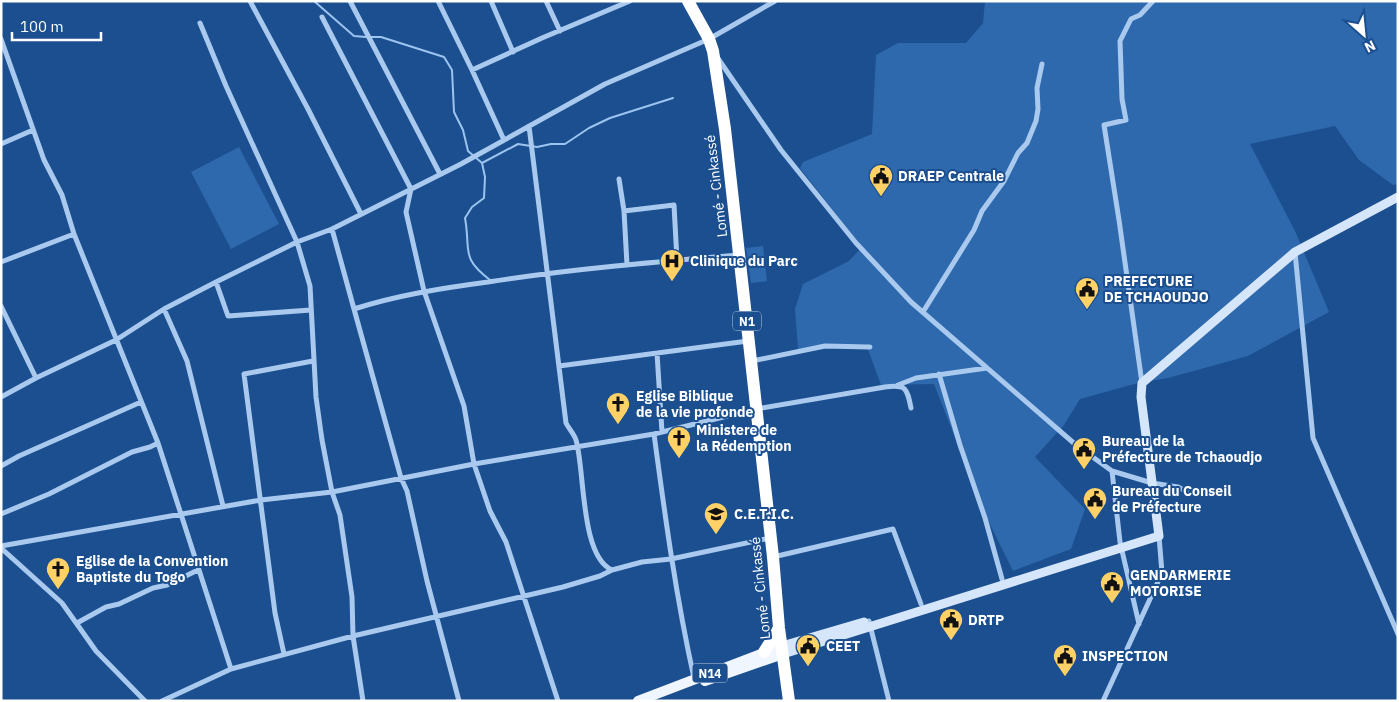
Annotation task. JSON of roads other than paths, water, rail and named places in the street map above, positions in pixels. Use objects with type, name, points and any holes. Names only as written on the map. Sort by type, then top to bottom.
[{"type":"highway","name":"Lomé - Cinkassé","points":[[688,1],[711,45],[725,129],[771,538],[779,628],[789,701]]},
{"type":"highway","points":[[764,652],[779,628]]},
{"type":"main road","points":[[782,650],[1158,533],[1141,397],[1142,383],[1295,252],[1398,197]]},
{"type":"main road","points":[[869,624],[921,604],[1120,545]]},
{"type":"main road","name":"N14","points":[[638,701],[764,652],[782,650]]},
{"type":"main road","name":"N14","points":[[642,701],[690,687],[782,650]]},
{"type":"street","points":[[250,1],[308,109],[361,214]]},
{"type":"street","points":[[350,1],[440,174]]},
{"type":"street","points":[[438,1],[504,140]]},
{"type":"street","points":[[490,1],[513,52]]},
{"type":"street","points":[[546,1],[560,31]]},
{"type":"street","points":[[472,70],[630,1]]},
{"type":"street","points":[[1,398],[36,378],[116,340],[164,309],[297,242],[332,229],[411,189],[605,84],[711,45],[775,1]]},
{"type":"street","points":[[1142,383],[1104,124],[1126,120],[1122,99],[1120,41],[1131,19],[1140,15],[1153,1]]},
{"type":"street","points":[[322,17],[411,189],[406,212],[424,291],[464,406],[474,464],[490,511],[506,542],[558,701]]},
{"type":"street","points":[[200,24],[297,242],[310,286],[313,361],[322,440],[332,492],[342,524],[352,597],[353,636],[363,701]]},
{"type":"street","points":[[1,39],[44,160],[62,195],[74,234],[158,443],[231,669]]},
{"type":"street","points":[[711,45],[781,150],[856,243],[911,302],[1076,445],[1112,471],[1152,483],[1178,487],[1189,493]]},
{"type":"street","points":[[923,312],[974,230],[982,211],[1004,181],[1018,153],[1027,143],[1036,122],[1038,109],[1037,88],[1042,64]]},
{"type":"street","points":[[529,126],[566,423],[576,438],[587,517],[594,550],[605,566],[612,570]]},
{"type":"street","points":[[1,144],[33,130]]},
{"type":"street","points":[[619,179],[624,211],[627,265]]},
{"type":"street","points":[[624,211],[674,206],[677,260]]},
{"type":"street","points":[[332,229],[401,478],[407,491],[436,615],[459,701]]},
{"type":"street","points":[[1,262],[74,234]]},
{"type":"street","points":[[1295,252],[1313,438],[1398,634]]},
{"type":"street","points":[[354,309],[382,300],[424,291],[548,273],[739,254]]},
{"type":"street","points":[[216,282],[228,316],[311,310]]},
{"type":"street","points":[[1,306],[36,378]]},
{"type":"street","points":[[164,309],[187,361],[222,506]]},
{"type":"street","points":[[559,366],[749,341]]},
{"type":"street","points":[[751,361],[825,346],[870,347]]},
{"type":"street","points":[[657,353],[662,432]]},
{"type":"street","points":[[284,654],[275,613],[244,374],[313,361]]},
{"type":"street","points":[[1,547],[181,513],[261,500],[332,492],[474,464],[654,434],[756,410],[898,385],[916,378],[988,368]]},
{"type":"street","points":[[939,374],[985,518],[1002,579]]},
{"type":"street","points":[[898,385],[906,391],[911,408]]},
{"type":"street","points":[[1,466],[19,456],[141,402]]},
{"type":"street","points":[[654,434],[671,559],[681,620],[694,678]]},
{"type":"street","points":[[1,514],[49,494],[124,456],[158,443]]},
{"type":"street","points":[[1112,471],[1120,545],[1139,624]]},
{"type":"street","points":[[773,557],[893,528],[921,604]]},
{"type":"street","points":[[1104,701],[1162,573],[1158,533]]},
{"type":"street","points":[[162,701],[231,669],[284,654],[436,615],[563,587],[642,562],[671,559],[771,538]]},
{"type":"street","points":[[1,547],[62,603],[96,651],[145,701]]},
{"type":"street","points":[[76,623],[106,607],[119,604],[153,588],[168,585],[198,570]]},
{"type":"street","points":[[869,624],[889,701]]},
{"type":"waterway","points":[[314,1],[354,36],[366,37]]},
{"type":"waterway","points":[[371,37],[381,37],[444,57],[452,70],[454,112],[463,130],[468,151],[482,163],[518,144],[537,147],[565,144],[589,128],[610,118],[673,98]]},
{"type":"waterway","points":[[482,163],[485,177],[484,198],[472,207],[465,218],[470,259],[490,280]]},
{"type":"place","name":"DRAEP Centrale","points":[[881,197]]},
{"type":"place","name":"Clinique du Parc","points":[[672,282]]},
{"type":"place","name":"PREFECTURE DE TCHAOUDJO","points":[[1087,310]]},
{"type":"place","name":"Eglise Biblique de la vie profonde","points":[[618,425]]},
{"type":"place","name":"Ministere de la Rédemption","points":[[679,459]]},
{"type":"place","name":"Bureau de la Préfecture de Tchaoudjo","points":[[1084,470]]},
{"type":"place","name":"Bureau du Conseil de Préfecture","points":[[1095,520]]},
{"type":"place","name":"C.E.T.I.C.","points":[[716,535]]},
{"type":"place","name":"Eglise de la Convention Baptiste du Togo","points":[[58,590]]},
{"type":"place","name":"GENDARMERIE MOTORISE","points":[[1112,604]]},
{"type":"place","name":"DRTP","points":[[951,641]]},
{"type":"place","name":"CEET","points":[[808,667]]},
{"type":"place","name":"INSPECTION","points":[[1065,677]]}]
